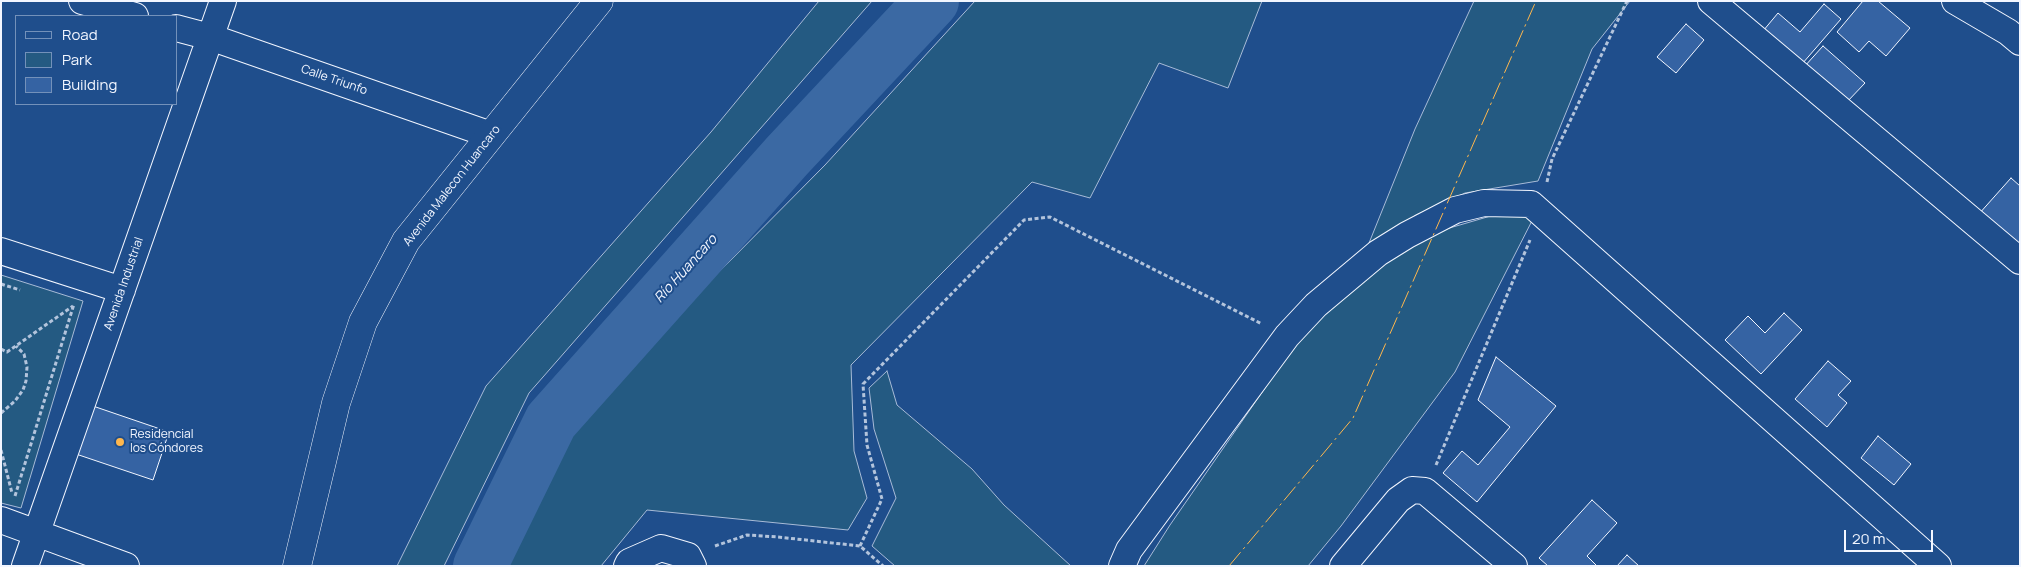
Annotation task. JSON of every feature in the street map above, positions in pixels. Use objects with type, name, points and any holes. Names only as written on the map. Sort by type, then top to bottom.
[{"type":"street","points":[[82,1],[131,15]]},
{"type":"street","name":"Avenida Industrial","points":[[25,566],[222,1]]},
{"type":"street","name":"Avenida Malecon Huancaro","points":[[297,566],[336,403],[363,322],[406,241],[598,1]]},
{"type":"street","points":[[1710,1],[2020,261]]},
{"type":"street","points":[[1955,1],[2008,32],[2020,42]]},
{"type":"street","name":"Calle Triunfo","points":[[178,29],[210,37],[491,135]]},
{"type":"street","points":[[1122,566],[1129,550],[1287,336],[1334,288],[1378,253],[1428,223],[1448,213],[1484,203],[1531,204],[1938,566]]},
{"type":"street","points":[[1,251],[122,290]]},
{"type":"street","points":[[1343,566],[1398,500],[1412,490],[1425,491],[1514,566]]},
{"type":"street","points":[[1,520],[126,566]]},
{"type":"street","points":[[627,566],[629,562],[661,548],[691,561]]},
{"type":"path","points":[[1425,491],[1540,214],[1552,160],[1627,1]]},
{"type":"path","points":[[860,546],[882,499],[867,445],[863,384],[1024,220],[1050,217],[1287,336]]},
{"type":"path","points":[[1,450],[14,500],[83,277]]},
{"type":"path","points":[[2,350],[7,352],[73,306]]},
{"type":"path","points":[[1,413],[15,401],[23,390],[26,381],[27,366],[24,354],[16,346]]},
{"type":"path","points":[[691,561],[746,535],[860,546],[883,566]]},
{"type":"green space","points":[[819,1],[872,1],[529,393],[444,566],[397,566],[486,386],[711,132]]},
{"type":"green space","points":[[975,1],[1262,1],[1228,88],[1159,63],[1090,198],[1032,182],[851,365],[854,451],[867,498],[848,530],[647,510],[601,566],[497,566],[557,450],[602,390],[825,165]]},
{"type":"green space","points":[[1474,1],[1630,1],[1592,49],[1538,181],[1465,193],[1416,215],[1367,248],[1415,129]]},
{"type":"green space","points":[[1518,208],[1537,211],[1455,372],[1341,526],[1308,566],[1144,566],[1170,525],[1265,388],[1293,341],[1384,262],[1429,234]]},
{"type":"green space","points":[[1,275],[83,301],[21,508],[1,503]]},
{"type":"green space","points":[[887,371],[897,405],[972,469],[1004,505],[1071,566],[895,566],[872,546],[896,498],[874,429],[869,388]]},
{"type":"building","points":[[1863,1],[1878,1],[1910,28],[1886,56],[1869,41],[1859,52],[1837,32]]},
{"type":"building","points":[[1824,4],[1841,19],[1802,64],[1763,31],[1778,13],[1800,32]]},
{"type":"building","points":[[1686,24],[1704,40],[1676,73],[1657,57]]},
{"type":"building","points":[[1823,46],[1865,83],[1846,103],[1804,67]]},
{"type":"building","points":[[2011,178],[2020,186],[2020,253],[1978,215]]},
{"type":"building","points":[[1784,313],[1802,330],[1761,374],[1725,340],[1748,316],[1765,333]]},
{"type":"building","points":[[1496,357],[1556,406],[1477,502],[1443,473],[1462,451],[1478,465],[1510,427],[1478,400]]},
{"type":"building","points":[[1828,361],[1851,381],[1838,395],[1847,403],[1827,427],[1795,399]]},
{"type":"building","name":"Residencial los Cóndores","points":[[87,404],[169,432],[153,480],[70,452]]},
{"type":"building","points":[[1878,436],[1911,464],[1894,485],[1861,458]]},
{"type":"building","points":[[1592,500],[1617,523],[1587,556],[1597,566],[1548,566],[1539,558]]},
{"type":"building","points":[[1627,555],[1639,566],[1617,566]]},
{"type":"waterway","name":"Río Huancaro","points":[[480,566],[551,421],[787,156],[932,1]]},
{"type":"power","points":[[1229,566],[1353,418],[1536,1]]},
{"type":"place","name":"Residencial los Cóndores","points":[[120,442]]}]
